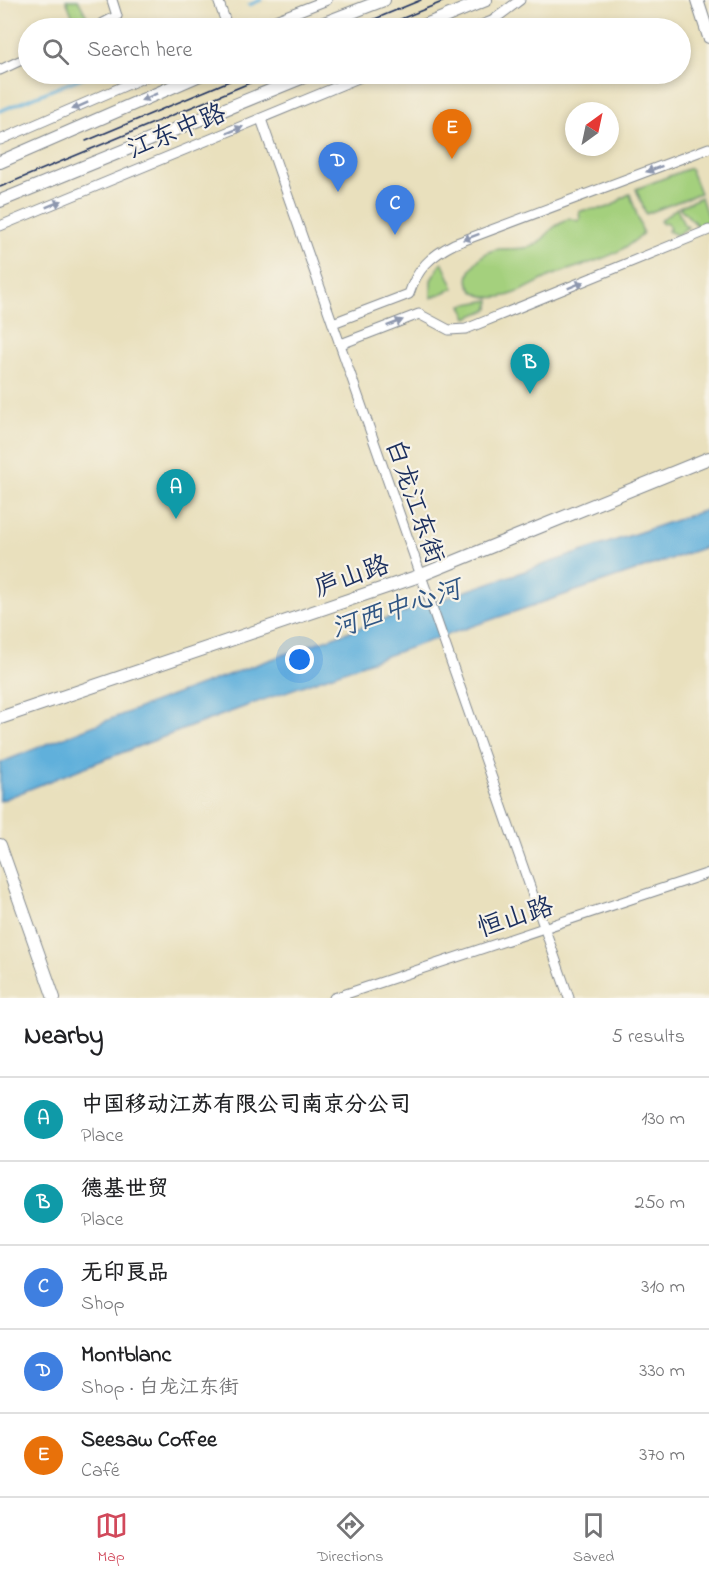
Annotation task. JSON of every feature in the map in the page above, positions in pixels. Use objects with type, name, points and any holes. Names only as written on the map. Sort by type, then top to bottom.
[{"type":"main road","points":[[337,18],[384,0]]},
{"type":"main road","points":[[442,18],[486,0]]},
{"type":"main road","points":[[689,0],[702,16]]},
{"type":"main road","points":[[697,0],[709,37]]},
{"type":"main road","name":"江东中路","points":[[0,162],[179,84]]},
{"type":"main road","name":"江东中路","points":[[0,201],[287,84]]},
{"type":"main road","name":"庐山路","points":[[0,718],[419,576],[709,458]]},
{"type":"main road","points":[[0,845],[54,998]]},
{"type":"street","points":[[112,0],[117,16],[113,18]]},
{"type":"street","points":[[218,0],[224,18]]},
{"type":"street","points":[[281,18],[327,0]]},
{"type":"street","points":[[496,18],[520,0]]},
{"type":"street","points":[[0,70],[18,62]]},
{"type":"street","points":[[0,140],[129,84]]},
{"type":"street","name":"江东中路","points":[[0,226],[344,84]]},
{"type":"street","name":"白龙江东街","points":[[261,119],[341,344],[419,576],[569,998]]},
{"type":"street","points":[[333,323],[409,294],[420,268],[437,252],[454,244],[709,148]]},
{"type":"street","points":[[341,344],[419,314],[449,330],[466,329],[709,230]]},
{"type":"street","name":"恒山路","points":[[334,998],[709,873]]},
{"type":"green space","points":[[66,0],[78,0],[88,18],[73,18]]},
{"type":"green space","points":[[690,168],[700,193],[646,214],[636,189]]},
{"type":"green space","points":[[630,194],[643,233],[623,249],[506,296],[485,297],[472,289],[469,275],[472,267],[486,253],[492,250],[533,246],[553,228],[569,218],[578,221],[579,212],[609,207]]},
{"type":"green space","points":[[701,197],[709,221],[698,226],[679,207]]},
{"type":"green space","points":[[677,208],[684,225],[688,227],[677,235],[668,231],[670,228],[666,222],[663,224],[660,221]]},
{"type":"green space","points":[[442,262],[454,288],[431,298],[431,280]]},
{"type":"green space","points":[[490,300],[489,309],[467,318],[462,305]]},
{"type":"water","points":[[709,509],[709,546],[264,700],[0,801],[0,763],[175,694],[264,662],[441,599]]},
{"type":"waterway","points":[[249,5],[261,0]]},
{"type":"waterway","points":[[0,111],[66,84]]},
{"type":"tram line","points":[[377,18],[421,0]]},
{"type":"tram line","points":[[403,18],[447,0]]},
{"type":"tram line","points":[[86,141],[222,84]]},
{"type":"tram line","points":[[0,187],[247,84]]},
{"type":"place","name":"Seesaw Coffee","points":[[452,159]]},
{"type":"place","name":"Montblanc","points":[[338,192]]},
{"type":"place","name":"无印良品","points":[[395,235]]},
{"type":"place","name":"德基世贸","points":[[530,394]]},
{"type":"place","name":"中国移动江苏有限公司南京分公司","points":[[176,519]]},
{"type":"water label","name":"河西中心河","points":[[396,608]]}]
